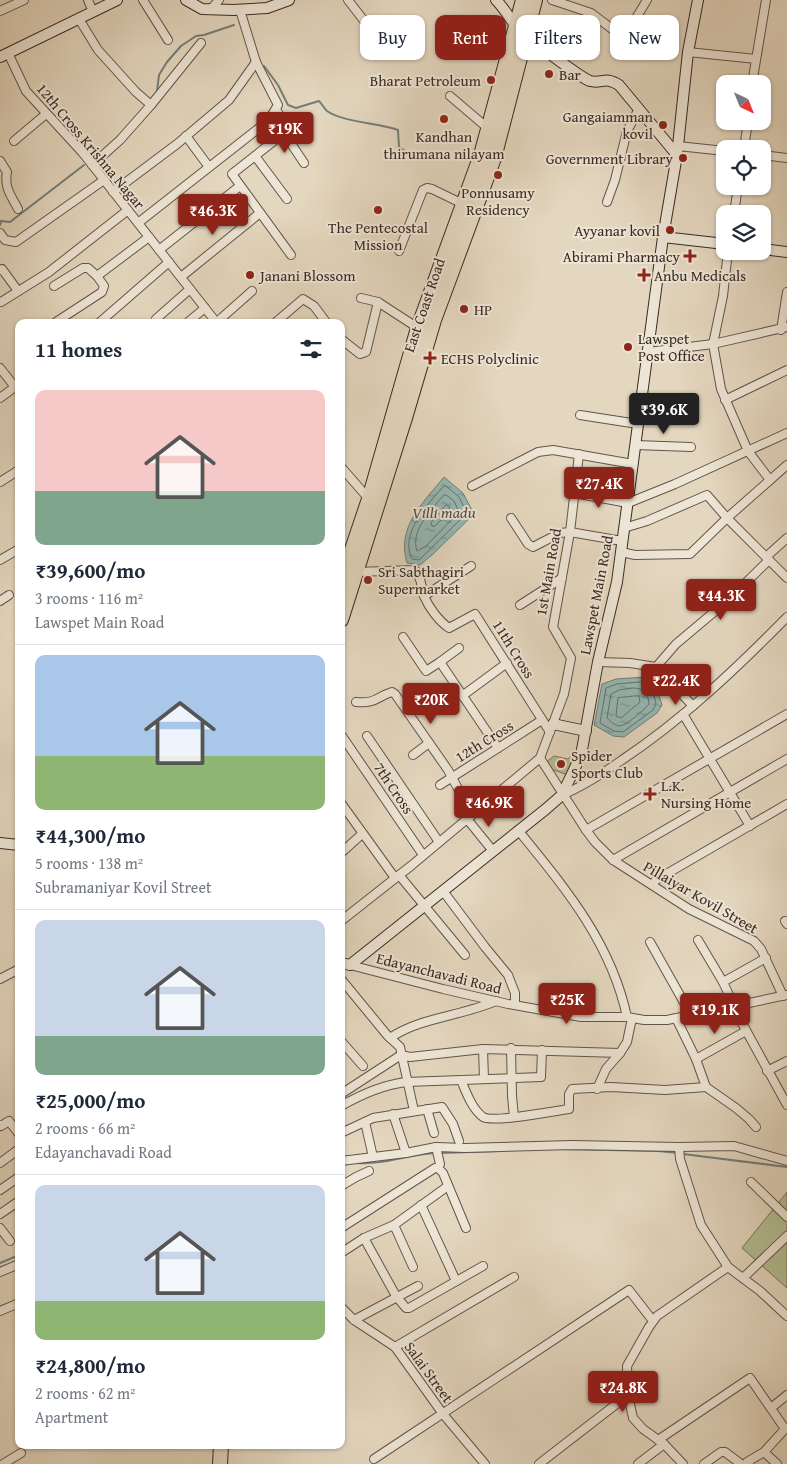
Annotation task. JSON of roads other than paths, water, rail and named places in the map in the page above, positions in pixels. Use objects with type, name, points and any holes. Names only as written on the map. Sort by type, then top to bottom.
[{"type":"highway","name":"East Coast Road","points":[[522,15],[523,0]]},
{"type":"highway","name":"East Coast Road","points":[[527,15],[534,0]]},
{"type":"highway","name":"East Coast Road","points":[[345,590],[348,568],[418,328],[463,204],[516,42]]},
{"type":"highway","name":"East Coast Road","points":[[348,568],[405,418],[434,320],[494,158],[516,50]]},
{"type":"highway","points":[[211,1449],[211,1464]]},
{"type":"highway","points":[[220,1464],[221,1449]]},
{"type":"street","points":[[0,11],[24,0]]},
{"type":"street","points":[[88,0],[92,12]]},
{"type":"street","points":[[4,55],[117,0]]},
{"type":"street","points":[[143,0],[168,40]]},
{"type":"street","points":[[186,0],[202,9],[210,10],[267,8],[289,0]]},
{"type":"street","points":[[210,10],[219,0]]},
{"type":"street","points":[[348,0],[360,16]]},
{"type":"street","points":[[496,0],[506,9],[516,24]]},
{"type":"street","points":[[552,0],[591,13],[624,38],[644,1]]},
{"type":"street","name":"Lawspet Main Road","points":[[346,964],[424,906],[562,795],[581,755],[598,662],[617,582],[663,237],[678,150],[688,52],[698,0]]},
{"type":"street","points":[[753,75],[766,0]]},
{"type":"street","points":[[138,223],[268,121],[278,105],[256,62],[240,10]]},
{"type":"street","points":[[78,19],[98,50],[136,92],[151,105]]},
{"type":"street","points":[[92,165],[120,140],[201,43]]},
{"type":"street","points":[[688,52],[756,59]]},
{"type":"street","name":"12th Cross Krishna Nagar","points":[[4,55],[26,91],[82,152],[214,319]]},
{"type":"street","points":[[560,60],[590,80],[610,80],[619,85],[678,150],[716,151]]},
{"type":"street","points":[[113,192],[229,100],[256,62]]},
{"type":"street","points":[[450,96],[489,126]]},
{"type":"street","points":[[276,108],[284,124],[284,133],[304,163]]},
{"type":"street","points":[[607,202],[615,180],[627,131],[639,109]]},
{"type":"street","points":[[14,140],[46,114]]},
{"type":"street","points":[[284,133],[232,174],[291,255]]},
{"type":"street","points":[[186,136],[209,167]]},
{"type":"street","points":[[255,156],[287,199]]},
{"type":"street","points":[[771,156],[787,158]]},
{"type":"street","points":[[0,161],[7,172],[6,186],[18,209]]},
{"type":"street","points":[[0,232],[5,240],[16,242],[104,180]]},
{"type":"street","points":[[159,250],[240,186]]},
{"type":"street","points":[[399,251],[423,190],[427,188],[432,189],[463,204]]},
{"type":"street","points":[[1,302],[49,272],[128,210]]},
{"type":"street","points":[[181,277],[260,213]]},
{"type":"street","points":[[97,276],[149,237]]},
{"type":"street","points":[[663,237],[716,243]]},
{"type":"street","points":[[771,250],[787,252]]},
{"type":"street","points":[[727,260],[713,344],[721,389],[748,451],[770,480]]},
{"type":"street","points":[[103,319],[169,262]]},
{"type":"street","points":[[54,286],[83,268],[88,268],[104,286],[102,292],[70,319]]},
{"type":"street","points":[[0,270],[2,269],[18,291]]},
{"type":"street","points":[[156,319],[190,289]]},
{"type":"street","points":[[219,319],[252,291]]},
{"type":"street","points":[[648,352],[713,344],[784,328],[787,292]]},
{"type":"street","points":[[361,298],[378,302],[418,328]]},
{"type":"street","points":[[280,319],[303,300],[314,306],[324,319]]},
{"type":"street","points":[[345,342],[360,354],[366,352],[378,302]]},
{"type":"street","points":[[192,319],[205,308]]},
{"type":"street","points":[[0,368],[15,383]]},
{"type":"street","points":[[725,400],[787,370]]},
{"type":"street","points":[[0,398],[15,387]]},
{"type":"street","points":[[580,415],[638,424]]},
{"type":"street","points":[[574,493],[628,502],[675,484],[787,433]]},
{"type":"street","points":[[635,444],[692,447]]},
{"type":"street","points":[[472,486],[538,452],[553,450],[633,464]]},
{"type":"street","name":"1st Main Road","points":[[345,915],[397,877],[540,758],[564,694],[571,658],[553,627],[570,532],[579,454]]},
{"type":"street","points":[[621,552],[635,555],[690,554],[727,518],[787,466]]},
{"type":"street","points":[[345,472],[369,499]]},
{"type":"street","points":[[0,482],[15,473]]},
{"type":"street","points":[[624,528],[647,521],[707,495],[727,518],[787,578]]},
{"type":"street","points":[[511,518],[528,544],[533,548],[556,534],[570,532],[622,541]]},
{"type":"street","points":[[656,667],[676,644],[726,602],[787,538]]},
{"type":"street","points":[[0,560],[15,551]]},
{"type":"street","points":[[424,596],[471,566]]},
{"type":"street","name":"11th Cross","points":[[348,568],[415,570],[418,573],[424,596],[431,609],[449,628],[475,614],[542,720],[551,728]]},
{"type":"street","points":[[520,605],[562,578]]},
{"type":"street","points":[[0,601],[9,595]]},
{"type":"street","points":[[562,795],[582,788],[649,742],[693,706],[787,617]]},
{"type":"street","points":[[404,637],[426,671],[460,648]]},
{"type":"street","points":[[440,662],[498,748]]},
{"type":"street","points":[[598,662],[630,663],[656,667],[693,706]]},
{"type":"street","points":[[462,696],[507,663]]},
{"type":"street","points":[[356,702],[372,702],[392,692],[412,716],[452,777],[469,817],[493,851]]},
{"type":"street","points":[[683,714],[750,826]]},
{"type":"street","points":[[586,830],[787,714]]},
{"type":"street","name":"12th Cross","points":[[440,785],[542,720]]},
{"type":"street","points":[[551,728],[586,730]]},
{"type":"street","points":[[367,736],[440,842]]},
{"type":"street","name":"7th Cross","points":[[345,740],[423,855]]},
{"type":"street","points":[[413,755],[429,743]]},
{"type":"street","name":"Pillaiyar Kovil Street","points":[[540,758],[586,830],[613,860],[689,909],[754,942],[762,950],[785,996]]},
{"type":"street","points":[[613,860],[787,759]]},
{"type":"street","points":[[652,885],[656,880],[787,804]]},
{"type":"street","points":[[345,809],[362,834],[397,877],[464,954]]},
{"type":"street","points":[[518,830],[576,903],[597,936],[623,996],[630,1018],[627,1042],[620,1054],[606,1069],[598,1089]]},
{"type":"street","points":[[345,849],[362,834]]},
{"type":"street","points":[[0,843],[15,845]]},
{"type":"street","points":[[443,891],[485,948],[508,975],[515,993],[515,1005]]},
{"type":"street","points":[[698,940],[723,982],[746,1031],[787,1105]]},
{"type":"street","points":[[650,942],[691,1015]]},
{"type":"street","points":[[723,982],[766,958]]},
{"type":"street","name":"Edayanchavadi Road","points":[[346,964],[496,1001],[581,1017],[644,1020],[676,1018],[785,996]]},
{"type":"street","points":[[0,979],[15,971]]},
{"type":"street","points":[[345,984],[390,1038],[400,1047],[406,1082],[414,1111]]},
{"type":"street","points":[[390,1038],[412,1027],[479,1008],[496,1001]]},
{"type":"street","points":[[676,1018],[696,1059],[706,1088]]},
{"type":"street","points":[[696,1059],[746,1031]]},
{"type":"street","points":[[345,1046],[363,1066]]},
{"type":"street","points":[[345,1091],[401,1055],[410,1057],[483,1048],[620,1054]]},
{"type":"street","points":[[483,1048],[484,1080]]},
{"type":"street","points":[[511,1048],[514,1117]]},
{"type":"street","points":[[345,1104],[366,1092],[388,1084],[541,1077],[542,1050]]},
{"type":"street","points":[[767,1071],[787,1061]]},
{"type":"street","points":[[461,1080],[474,1106],[486,1118],[514,1117],[568,1109],[569,1094],[572,1089],[598,1089],[611,1086],[665,1090],[706,1088],[736,1108],[756,1127]]},
{"type":"street","points":[[345,1131],[373,1118],[442,1107],[454,1124],[459,1141]]},
{"type":"street","points":[[427,1109],[434,1133]]},
{"type":"street","points":[[394,1114],[406,1153]]},
{"type":"street","points":[[0,1126],[9,1121],[15,1129]]},
{"type":"street","points":[[364,1122],[373,1157]]},
{"type":"street","points":[[345,1160],[406,1153],[436,1147],[572,1145],[734,1146],[787,1161]]},
{"type":"street","points":[[436,1147],[440,1164],[438,1168]]},
{"type":"street","points":[[679,1147],[680,1159],[701,1225],[728,1267],[787,1316]]},
{"type":"street","points":[[0,1162],[15,1152]]},
{"type":"street","points":[[438,1168],[443,1173],[466,1228]]},
{"type":"street","points":[[345,1225],[430,1170],[438,1168]]},
{"type":"street","points":[[345,1184],[369,1171]]},
{"type":"street","points":[[0,1190],[15,1179]]},
{"type":"street","points":[[752,1182],[787,1217]]},
{"type":"street","points":[[345,1250],[364,1238],[394,1225],[448,1186]]},
{"type":"street","points":[[0,1214],[15,1204]]},
{"type":"street","points":[[422,1206],[456,1281]]},
{"type":"street","points":[[394,1225],[413,1266]]},
{"type":"street","points":[[0,1228],[10,1241]]},
{"type":"street","points":[[743,1278],[787,1236]]},
{"type":"street","points":[[364,1238],[396,1296],[404,1306],[409,1308],[483,1266]]},
{"type":"street","points":[[0,1272],[15,1266]]},
{"type":"street","points":[[682,1464],[661,1442],[632,1418],[628,1395],[627,1366],[657,1316],[728,1267]]},
{"type":"street","points":[[395,1347],[514,1277]]},
{"type":"street","points":[[354,1320],[418,1286]]},
{"type":"street","points":[[374,1459],[629,1290],[653,1321]]},
{"type":"street","points":[[0,1311],[15,1305]]},
{"type":"street","name":"Salai Street","points":[[345,1311],[354,1320],[395,1347],[443,1414],[485,1464]]},
{"type":"street","points":[[638,1464],[661,1442],[750,1378],[786,1429],[764,1452],[745,1464],[725,1452],[721,1452],[704,1464]]},
{"type":"street","points":[[539,1464],[628,1395]]},
{"type":"street","points":[[771,1408],[787,1395]]},
{"type":"street","points":[[764,1452],[777,1464]]},
{"type":"street","points":[[3,1464],[21,1453]]},
{"type":"water","name":"Villi madu","points":[[444,477],[463,493],[474,514],[420,565],[407,563],[405,538],[408,527],[420,506]]},
{"type":"water","points":[[645,677],[654,686],[662,705],[657,713],[624,737],[613,736],[594,725],[602,684],[616,679]]},
{"type":"waterway","points":[[157,91],[159,75],[181,46],[196,36],[234,25]]},
{"type":"waterway","points":[[264,66],[278,85],[288,105],[296,108],[319,101],[327,111],[342,118],[398,130],[399,147],[405,151]]},
{"type":"waterway","points":[[0,225],[1,221],[10,222],[84,165]]},
{"type":"waterway","points":[[558,1149],[678,1153]]},
{"type":"waterway","points":[[441,1153],[501,1151]]},
{"type":"waterway","points":[[357,1163],[377,1162],[436,1153]]},
{"type":"waterway","points":[[683,1154],[787,1167]]},
{"type":"waterway","points":[[0,1263],[15,1257]]},
{"type":"place","name":"Bar","points":[[549,74]]},
{"type":"place","name":"Bharat Petroleum","points":[[491,80]]},
{"type":"place","name":"Kandhan thirumana nilayam","points":[[444,119]]},
{"type":"place","name":"Gangaiamman kovil","points":[[663,125]]},
{"type":"place","name":"Government Library","points":[[683,158]]},
{"type":"place","name":"Ponnusamy Residency","points":[[498,175]]},
{"type":"place","name":"The Pentecostal Mission","points":[[378,210]]},
{"type":"place","name":"Ayyanar kovil","points":[[670,230]]},
{"type":"place","name":"Abirami Pharmacy","points":[[690,256]]},
{"type":"place","name":"Janani Blossom","points":[[250,275]]},
{"type":"place","name":"Anbu Medicals","points":[[644,275]]},
{"type":"place","name":"HP","points":[[464,309]]},
{"type":"place","name":"Lawspet Post Office","points":[[628,347]]},
{"type":"place","name":"ECHS Polyclinic","points":[[430,358]]},
{"type":"place","name":"Sri Sabthagiri Supermarket","points":[[368,580]]},
{"type":"place","name":"Spider Sports Club","points":[[561,764]]},
{"type":"place","name":"L.K. Nursing Home","points":[[650,794]]}]
